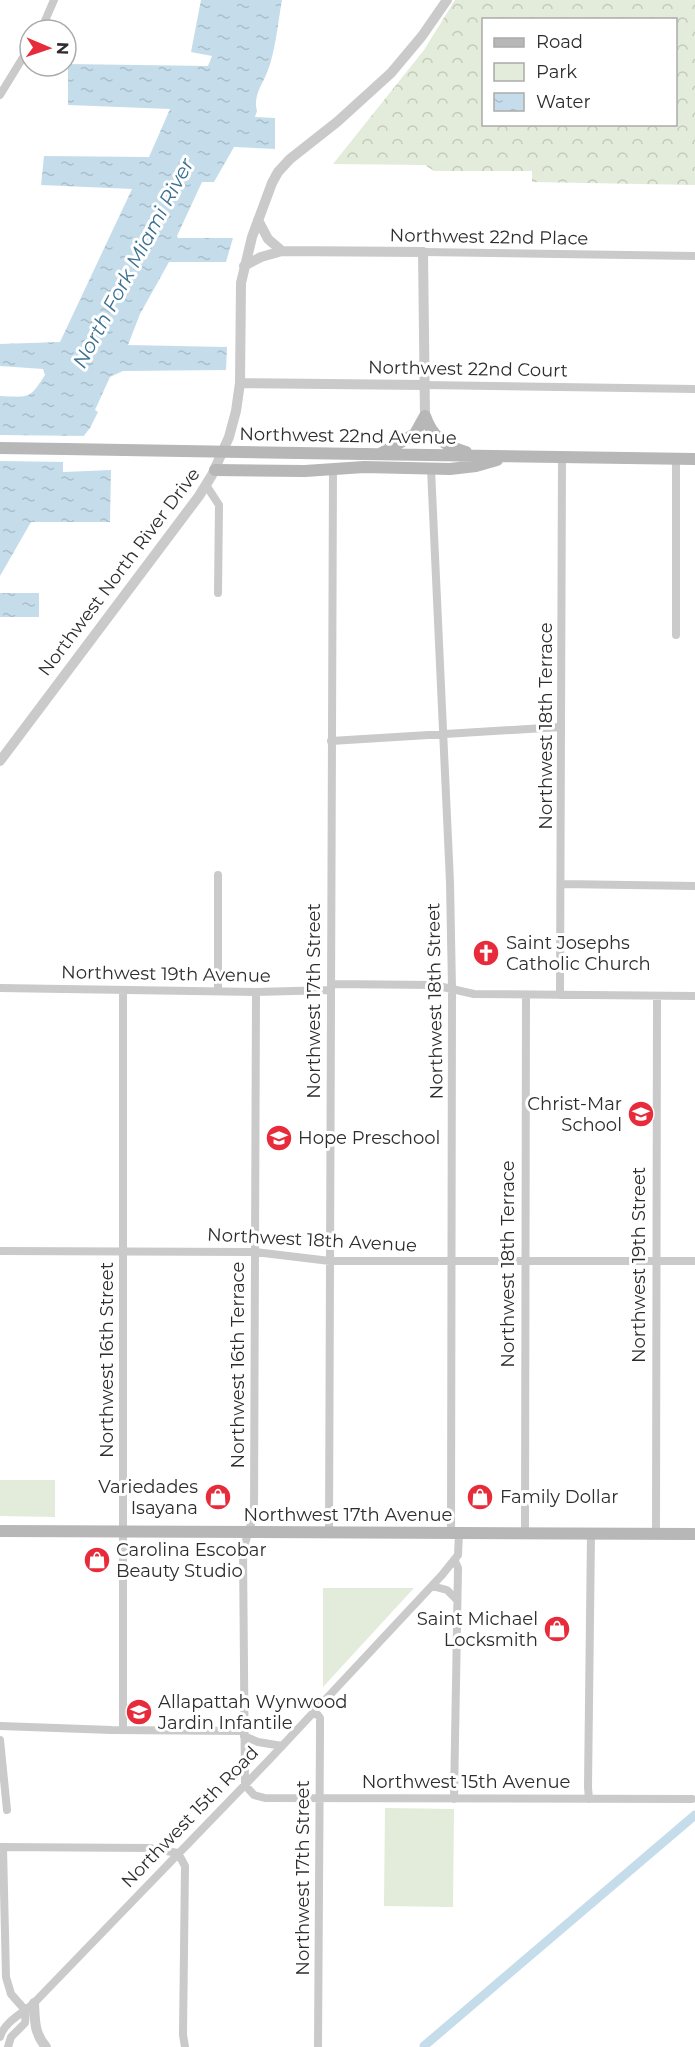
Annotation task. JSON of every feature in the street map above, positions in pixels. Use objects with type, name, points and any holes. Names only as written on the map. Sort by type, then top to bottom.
[{"type":"main road","points":[[380,454],[415,434],[425,416]]},
{"type":"main road","points":[[425,416],[430,429],[439,440],[457,450],[478,456]]},
{"type":"main road","name":"Northwest 22nd Avenue","points":[[0,448],[695,459]]},
{"type":"main road","points":[[215,470],[298,471],[364,467],[430,469],[476,466],[507,457]]},
{"type":"main road","name":"Northwest 17th Avenue","points":[[0,1531],[695,1534]]},
{"type":"street","points":[[46,18],[54,0]]},
{"type":"street","name":"Northwest North River Drive","points":[[0,761],[207,485],[215,470],[229,437],[240,383],[240,293],[244,266],[272,183],[284,165],[379,84],[414,47],[447,0]]},
{"type":"street","points":[[0,95],[18,66]]},
{"type":"street","points":[[258,220],[268,239],[282,251]]},
{"type":"street","name":"Northwest 22nd Place","points":[[244,266],[261,257],[282,251],[695,256]]},
{"type":"street","points":[[423,252],[425,416]]},
{"type":"street","name":"Northwest 22nd Court","points":[[240,383],[695,389]]},
{"type":"street","name":"Northwest 18th Terrace","points":[[560,995],[562,458]]},
{"type":"street","points":[[676,459],[676,635]]},
{"type":"street","name":"Northwest 17th Street","points":[[329,1533],[333,469]]},
{"type":"street","name":"Northwest 18th Street","points":[[430,469],[450,882],[455,1533]]},
{"type":"street","points":[[207,485],[219,506],[218,594]]},
{"type":"street","points":[[331,741],[561,727]]},
{"type":"street","points":[[218,875],[218,991]]},
{"type":"street","points":[[562,884],[695,886]]},
{"type":"street","name":"Northwest 19th Avenue","points":[[0,988],[256,992],[331,987],[434,986],[466,993],[695,996]]},
{"type":"street","name":"Northwest 16th Street","points":[[123,990],[123,1730]]},
{"type":"street","name":"Northwest 16th Terrace","points":[[245,1785],[243,1550],[254,1514],[256,992]]},
{"type":"street","name":"Northwest 18th Terrace","points":[[525,1533],[526,995]]},
{"type":"street","name":"Northwest 19th Street","points":[[656,1534],[657,996]]},
{"type":"street","name":"Northwest 18th Avenue","points":[[0,1251],[255,1252],[330,1262],[695,1261]]},
{"type":"street","points":[[454,1799],[458,1568],[454,1561],[458,1553],[455,1533]]},
{"type":"street","points":[[589,1799],[591,1534]]},
{"type":"street","name":"Northwest 15th Road","points":[[0,2037],[1,2032],[30,2007],[245,1785],[454,1561]]},
{"type":"street","points":[[432,1587],[447,1590],[456,1600]]},
{"type":"street","name":"Northwest 17th Street","points":[[315,1711],[320,1718],[318,2047]]},
{"type":"street","points":[[0,1726],[244,1734],[258,1742],[282,1746]]},
{"type":"street","points":[[0,1740],[7,1810]]},
{"type":"street","name":"Northwest 15th Avenue","points":[[245,1785],[254,1795],[265,1798],[692,1799]]},
{"type":"street","points":[[46,2047],[37,2034],[30,2007],[12,1994],[6,1977],[1,1847],[149,1848],[178,1853],[185,1866],[183,2035],[185,2047]]},
{"type":"street","name":"Northwest 15th Road","points":[[8,2047],[11,2037],[25,2023],[30,2007]]},
{"type":"green space","points":[[455,0],[695,0],[695,185],[532,182],[532,171],[434,171],[425,165],[333,164],[424,50]]},
{"type":"green space","points":[[0,1480],[55,1480],[55,1517],[0,1516]]},
{"type":"green space","points":[[323,1588],[414,1588],[323,1687]]},
{"type":"green space","points":[[385,1808],[454,1809],[453,1907],[384,1906]]},
{"type":"water","name":"North Fork Miami River","points":[[201,0],[282,0],[274,49],[257,97],[255,117],[275,118],[275,149],[234,147],[214,182],[202,182],[177,236],[178,238],[233,238],[226,262],[169,262],[140,314],[128,345],[227,347],[226,370],[123,371],[110,377],[95,410],[98,412],[90,428],[63,462],[63,472],[111,470],[110,522],[31,522],[0,576],[0,453],[12,436],[0,435],[0,396],[27,395],[35,389],[45,375],[43,369],[0,366],[0,344],[60,342],[132,189],[41,185],[44,156],[149,157],[170,109],[68,105],[68,78],[78,78],[78,64],[208,66],[212,56],[191,52]]},
{"type":"water","points":[[0,593],[39,593],[39,617],[0,617]]},
{"type":"pier","points":[[0,435],[88,436],[67,462],[0,461],[0,448],[7,439],[0,438]]},
{"type":"waterway","points":[[424,2046],[695,1815]]},
{"type":"place","name":"Saint Josephs Catholic Church","points":[[486,953]]},
{"type":"place","name":"Christ-Mar School","points":[[641,1114]]},
{"type":"place","name":"Hope Preschool","points":[[279,1138]]},
{"type":"place","name":"Variedades Isayana","points":[[218,1497]]},
{"type":"place","name":"Family Dollar","points":[[480,1497]]},
{"type":"place","name":"Carolina Escobar Beauty Studio","points":[[97,1560]]},
{"type":"place","name":"Saint Michael Locksmith","points":[[557,1629]]},
{"type":"place","name":"Allapattah Wynwood Jardin Infantile","points":[[139,1712]]}]
